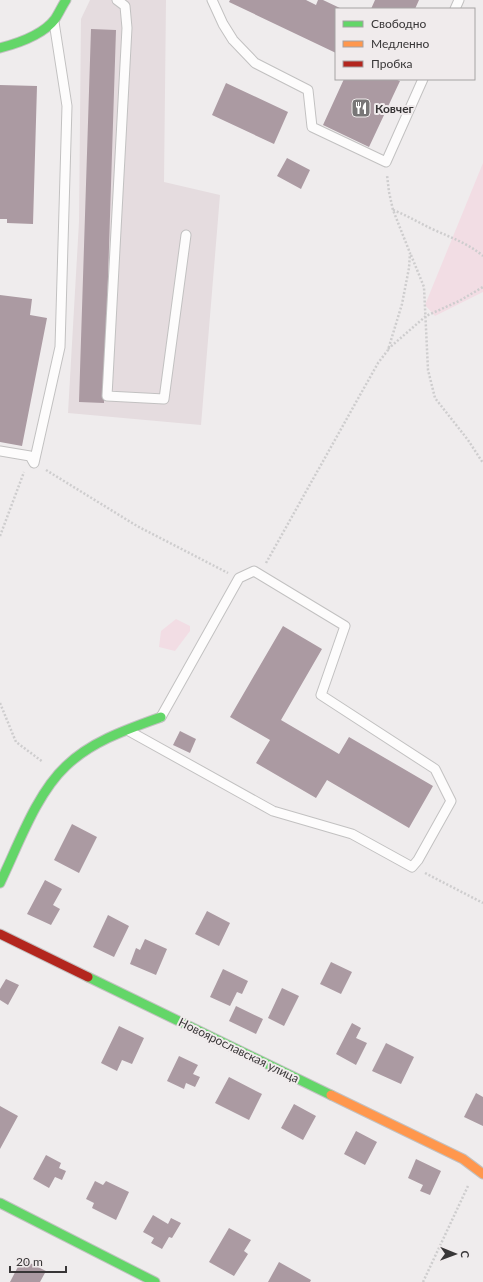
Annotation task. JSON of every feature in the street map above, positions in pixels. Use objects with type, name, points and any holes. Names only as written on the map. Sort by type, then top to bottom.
[{"type":"street","points":[[0,48],[11,46],[36,34],[54,20],[66,0]]},
{"type":"street","points":[[0,884],[35,811],[50,785],[66,767],[85,751],[125,729],[161,717]]},
{"type":"street","name":"Новоярославская улица","points":[[0,934],[464,1159],[480,1171]]},
{"type":"street","points":[[0,1203],[155,1282]]},
{"type":"lane","points":[[117,0],[125,6],[127,28],[107,396],[164,399],[186,236]]},
{"type":"lane","points":[[212,0],[223,24],[233,40],[255,63],[308,90],[312,127],[386,162],[423,80]]},
{"type":"lane","points":[[0,451],[32,459],[60,347],[66,106],[54,20]]},
{"type":"lane","points":[[125,729],[273,811],[352,834],[412,867],[418,860],[451,801],[435,769],[321,696],[345,626],[254,571],[239,578],[161,717]]},
{"type":"lane","points":[[0,856],[11,861]]},
{"type":"path","points":[[386,162],[388,192],[424,287],[428,370],[435,398],[468,440],[483,463]]},
{"type":"path","points":[[394,210],[449,235],[474,249],[483,256]]},
{"type":"path","points":[[388,350],[402,304],[409,268],[410,253]]},
{"type":"path","points":[[260,574],[378,363],[388,350],[426,316],[459,301],[483,287]]},
{"type":"path","points":[[0,536],[32,459],[137,526],[239,578]]},
{"type":"path","points":[[0,703],[16,742],[59,775]]},
{"type":"path","points":[[412,867],[483,903]]},
{"type":"path","points":[[423,1282],[480,1171]]},
{"type":"shaded area","points":[[90,0],[166,0],[164,182],[220,195],[201,425],[68,413],[79,222],[81,19]]},
{"type":"shaded area","points":[[483,163],[483,292],[435,316],[425,305]]},
{"type":"shaded area","points":[[176,619],[190,626],[190,631],[175,651],[159,647],[161,631]]},
{"type":"building","points":[[230,0],[306,0],[316,5],[318,0],[323,0],[340,8],[335,8],[335,53],[229,2]]},
{"type":"building","points":[[375,0],[419,0],[415,8],[371,8]]},
{"type":"building","points":[[91,29],[116,30],[104,403],[79,402]]},
{"type":"building","points":[[344,80],[400,81],[369,147],[323,125]]},
{"type":"building","points":[[226,83],[288,112],[274,144],[212,115]]},
{"type":"building","points":[[0,85],[37,86],[33,224],[7,223],[7,219],[0,219]]},
{"type":"building","points":[[287,158],[310,170],[301,189],[277,176]]},
{"type":"building","points":[[0,295],[32,299],[30,315],[47,318],[22,446],[0,442]]},
{"type":"building","points":[[283,626],[322,649],[281,720],[339,754],[349,737],[433,786],[409,828],[327,780],[316,798],[256,763],[270,740],[230,717]]},
{"type":"building","points":[[180,731],[196,739],[190,753],[173,745]]},
{"type":"building","points":[[72,824],[97,837],[79,873],[54,860]]},
{"type":"building","points":[[45,880],[62,889],[53,905],[60,909],[51,925],[27,914]]},
{"type":"building","points":[[207,911],[230,923],[219,946],[195,934]]},
{"type":"building","points":[[108,915],[129,926],[114,957],[93,947]]},
{"type":"building","points":[[145,939],[167,949],[156,975],[130,964],[136,948],[140,950]]},
{"type":"building","points":[[331,962],[352,972],[341,994],[320,984]]},
{"type":"building","points":[[223,969],[248,981],[242,994],[237,992],[230,1006],[210,997]]},
{"type":"building","points":[[6,979],[19,985],[8,1005],[0,1000],[0,989]]},
{"type":"building","points":[[282,988],[299,996],[284,1026],[268,1018]]},
{"type":"building","points":[[236,1006],[263,1019],[256,1034],[229,1021]]},
{"type":"building","points":[[352,1023],[361,1028],[356,1038],[367,1043],[356,1065],[336,1054]]},
{"type":"building","points":[[119,1026],[144,1038],[132,1064],[122,1060],[117,1071],[101,1063]]},
{"type":"building","points":[[386,1043],[414,1057],[401,1084],[372,1071]]},
{"type":"building","points":[[179,1056],[198,1065],[193,1074],[200,1077],[195,1087],[186,1083],[184,1089],[167,1081]]},
{"type":"building","points":[[229,1077],[262,1094],[249,1120],[215,1103]]},
{"type":"building","points":[[476,1093],[483,1097],[483,1126],[464,1117]]},
{"type":"building","points":[[294,1104],[316,1116],[303,1140],[281,1128]]},
{"type":"building","points":[[0,1106],[18,1116],[0,1149]]},
{"type":"building","points":[[356,1131],[377,1142],[365,1165],[344,1154]]},
{"type":"building","points":[[46,1155],[61,1163],[59,1168],[66,1171],[62,1180],[55,1177],[49,1188],[33,1179]]},
{"type":"building","points":[[416,1159],[441,1171],[430,1195],[420,1191],[423,1185],[408,1178]]},
{"type":"building","points":[[95,1181],[103,1185],[106,1181],[129,1192],[116,1220],[92,1208],[94,1203],[86,1199]]},
{"type":"building","points":[[153,1215],[168,1224],[171,1218],[181,1223],[172,1238],[169,1237],[162,1249],[151,1243],[154,1238],[143,1232]]},
{"type":"building","points":[[229,1228],[251,1240],[244,1251],[248,1254],[234,1276],[209,1262]]},
{"type":"building","points":[[22,1259],[46,1271],[40,1282],[10,1282]]},
{"type":"building","points":[[279,1262],[311,1280],[310,1282],[268,1282]]},
{"type":"traffic: fast","points":[[0,48],[23,41],[44,30],[55,19],[66,0]]},
{"type":"traffic: fast","points":[[0,883],[28,821],[46,791],[66,766],[87,749],[123,731],[161,717]]},
{"type":"traffic: fast","points":[[88,977],[331,1095]]},
{"type":"traffic: fast","points":[[0,1203],[155,1282]]},
{"type":"traffic: slow","points":[[331,1095],[463,1159],[483,1174]]},
{"type":"traffic: jam","points":[[0,934],[88,977]]},
{"type":"place","name":"Ковчег","points":[[361,108]]}]
